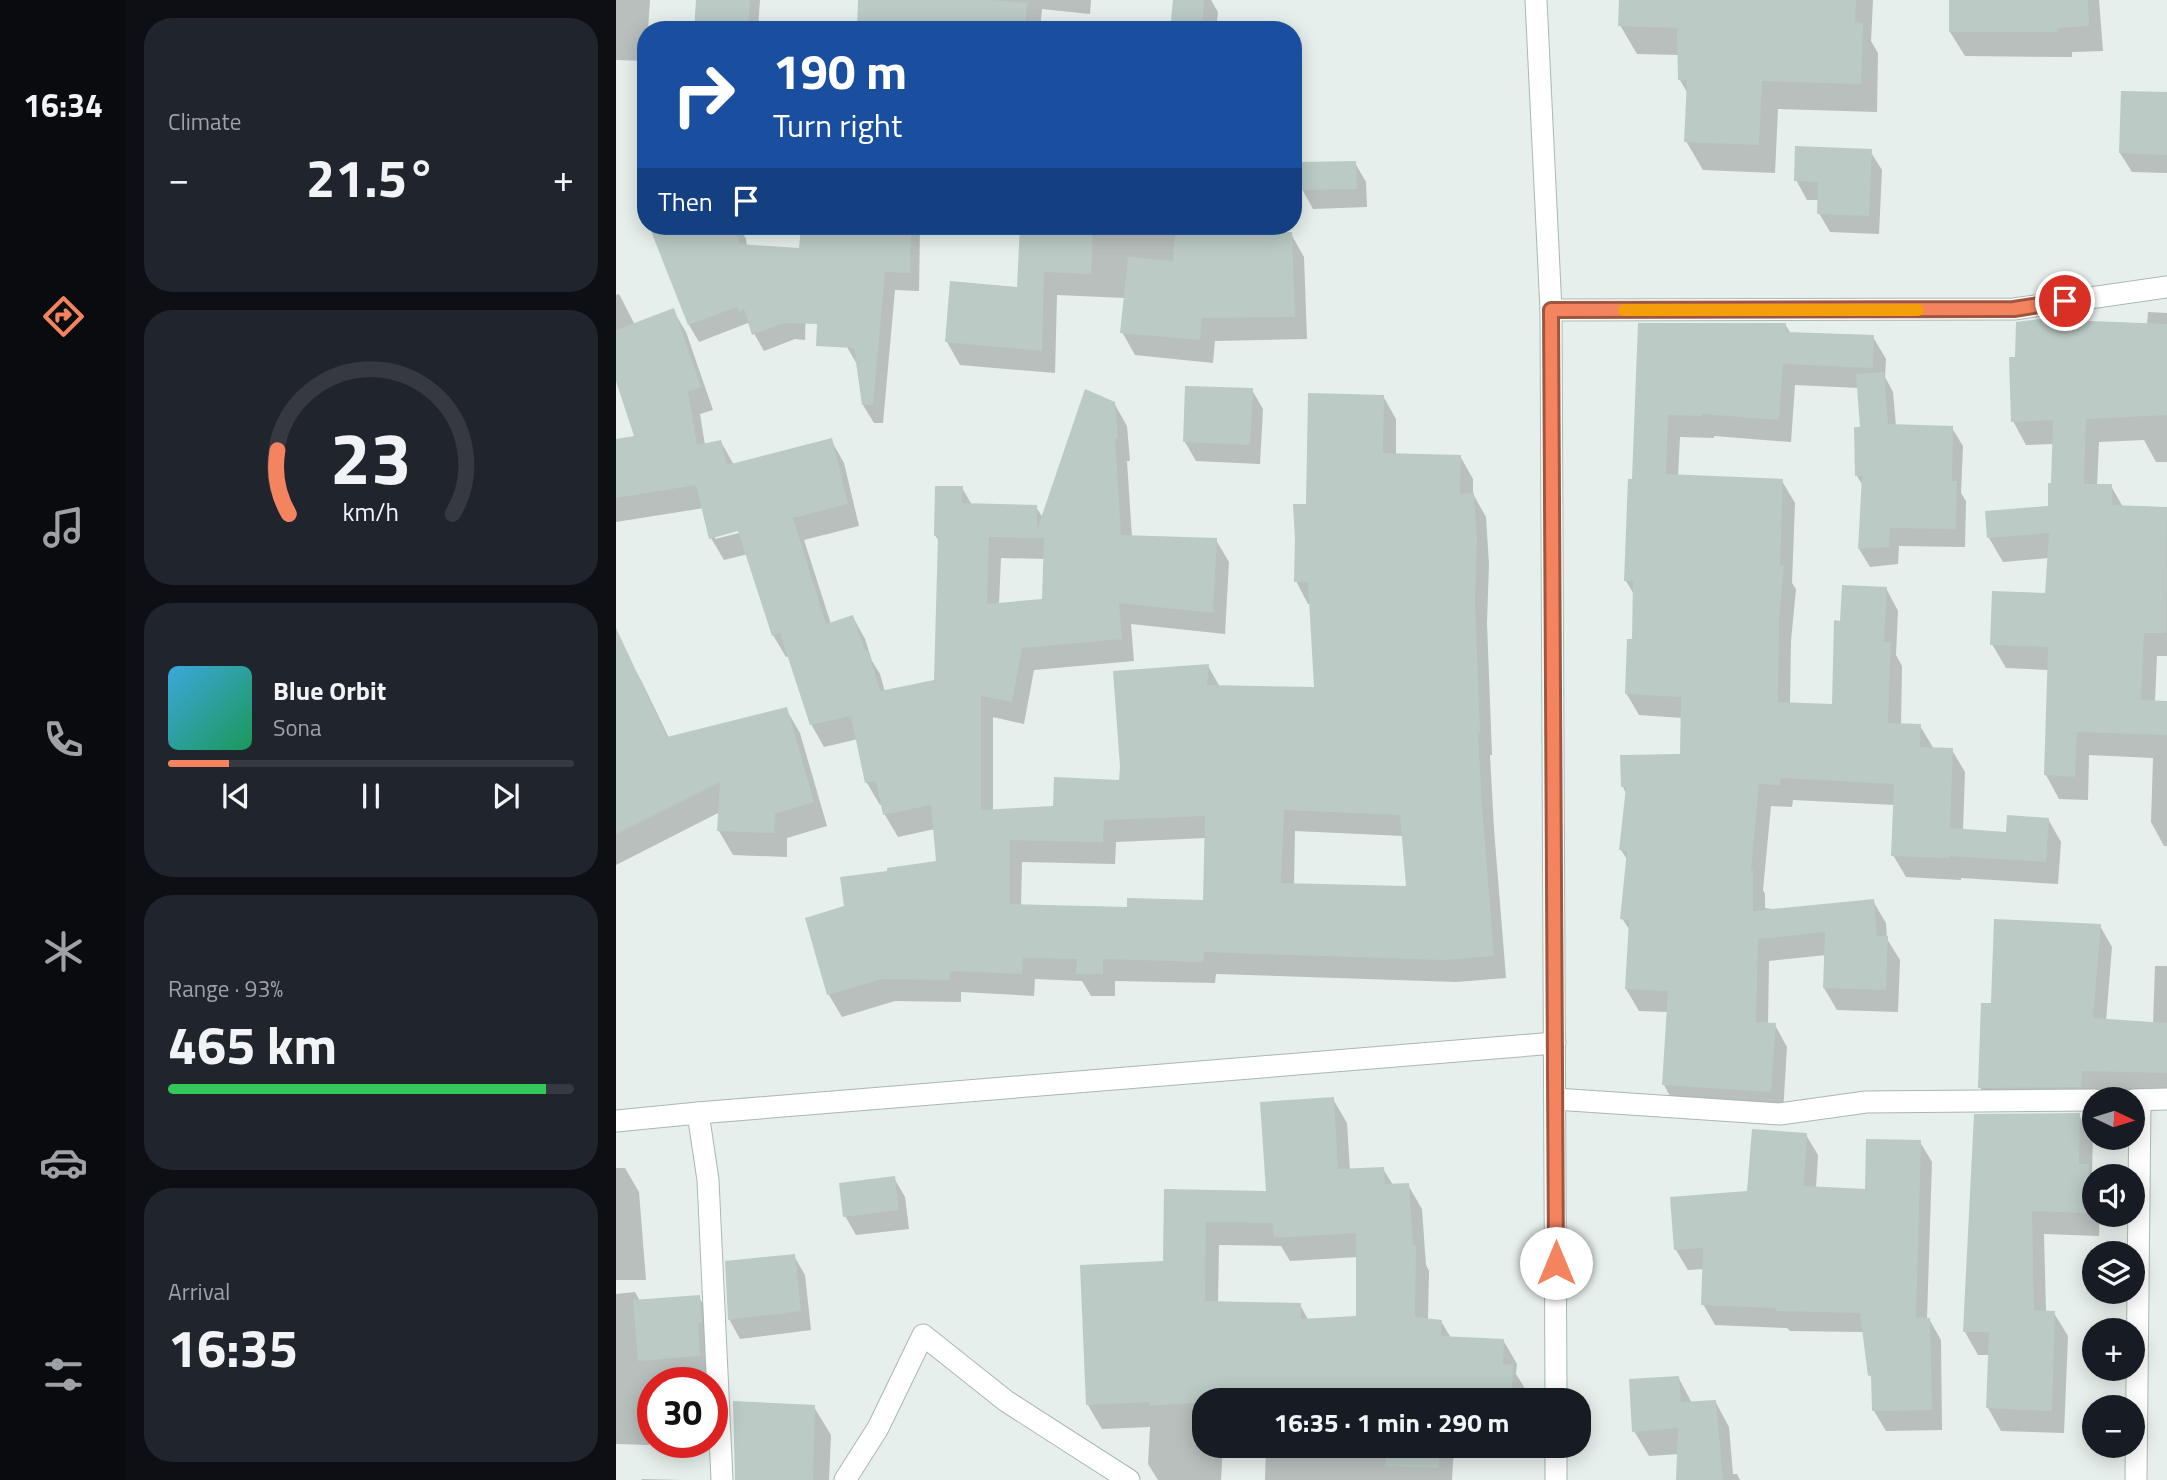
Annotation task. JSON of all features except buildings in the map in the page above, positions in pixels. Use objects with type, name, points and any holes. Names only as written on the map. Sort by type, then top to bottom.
[{"type":"street","points":[[1536,0],[1551,310],[1556,1388]]},
{"type":"street","points":[[1551,310],[2014,309],[2167,287]]},
{"type":"street","points":[[616,1122],[1555,1043]]},
{"type":"street","points":[[1555,1099],[1780,1114],[1866,1102],[2082,1100]]},
{"type":"street","points":[[2146,1100],[2167,1100]]},
{"type":"street","points":[[698,1113],[708,1180],[722,1480]]},
{"type":"street","points":[[2136,1150],[2136,1480]]},
{"type":"street","points":[[845,1480],[878,1428],[923,1335],[1006,1401],[1129,1480]]},
{"type":"street","points":[[1556,1458],[1556,1480]]},
{"type":"slow traffic","points":[[1624,310],[1918,310]]},
{"type":"route","points":[[1556,1263],[1551,310],[2014,309],[2065,301]]}]
